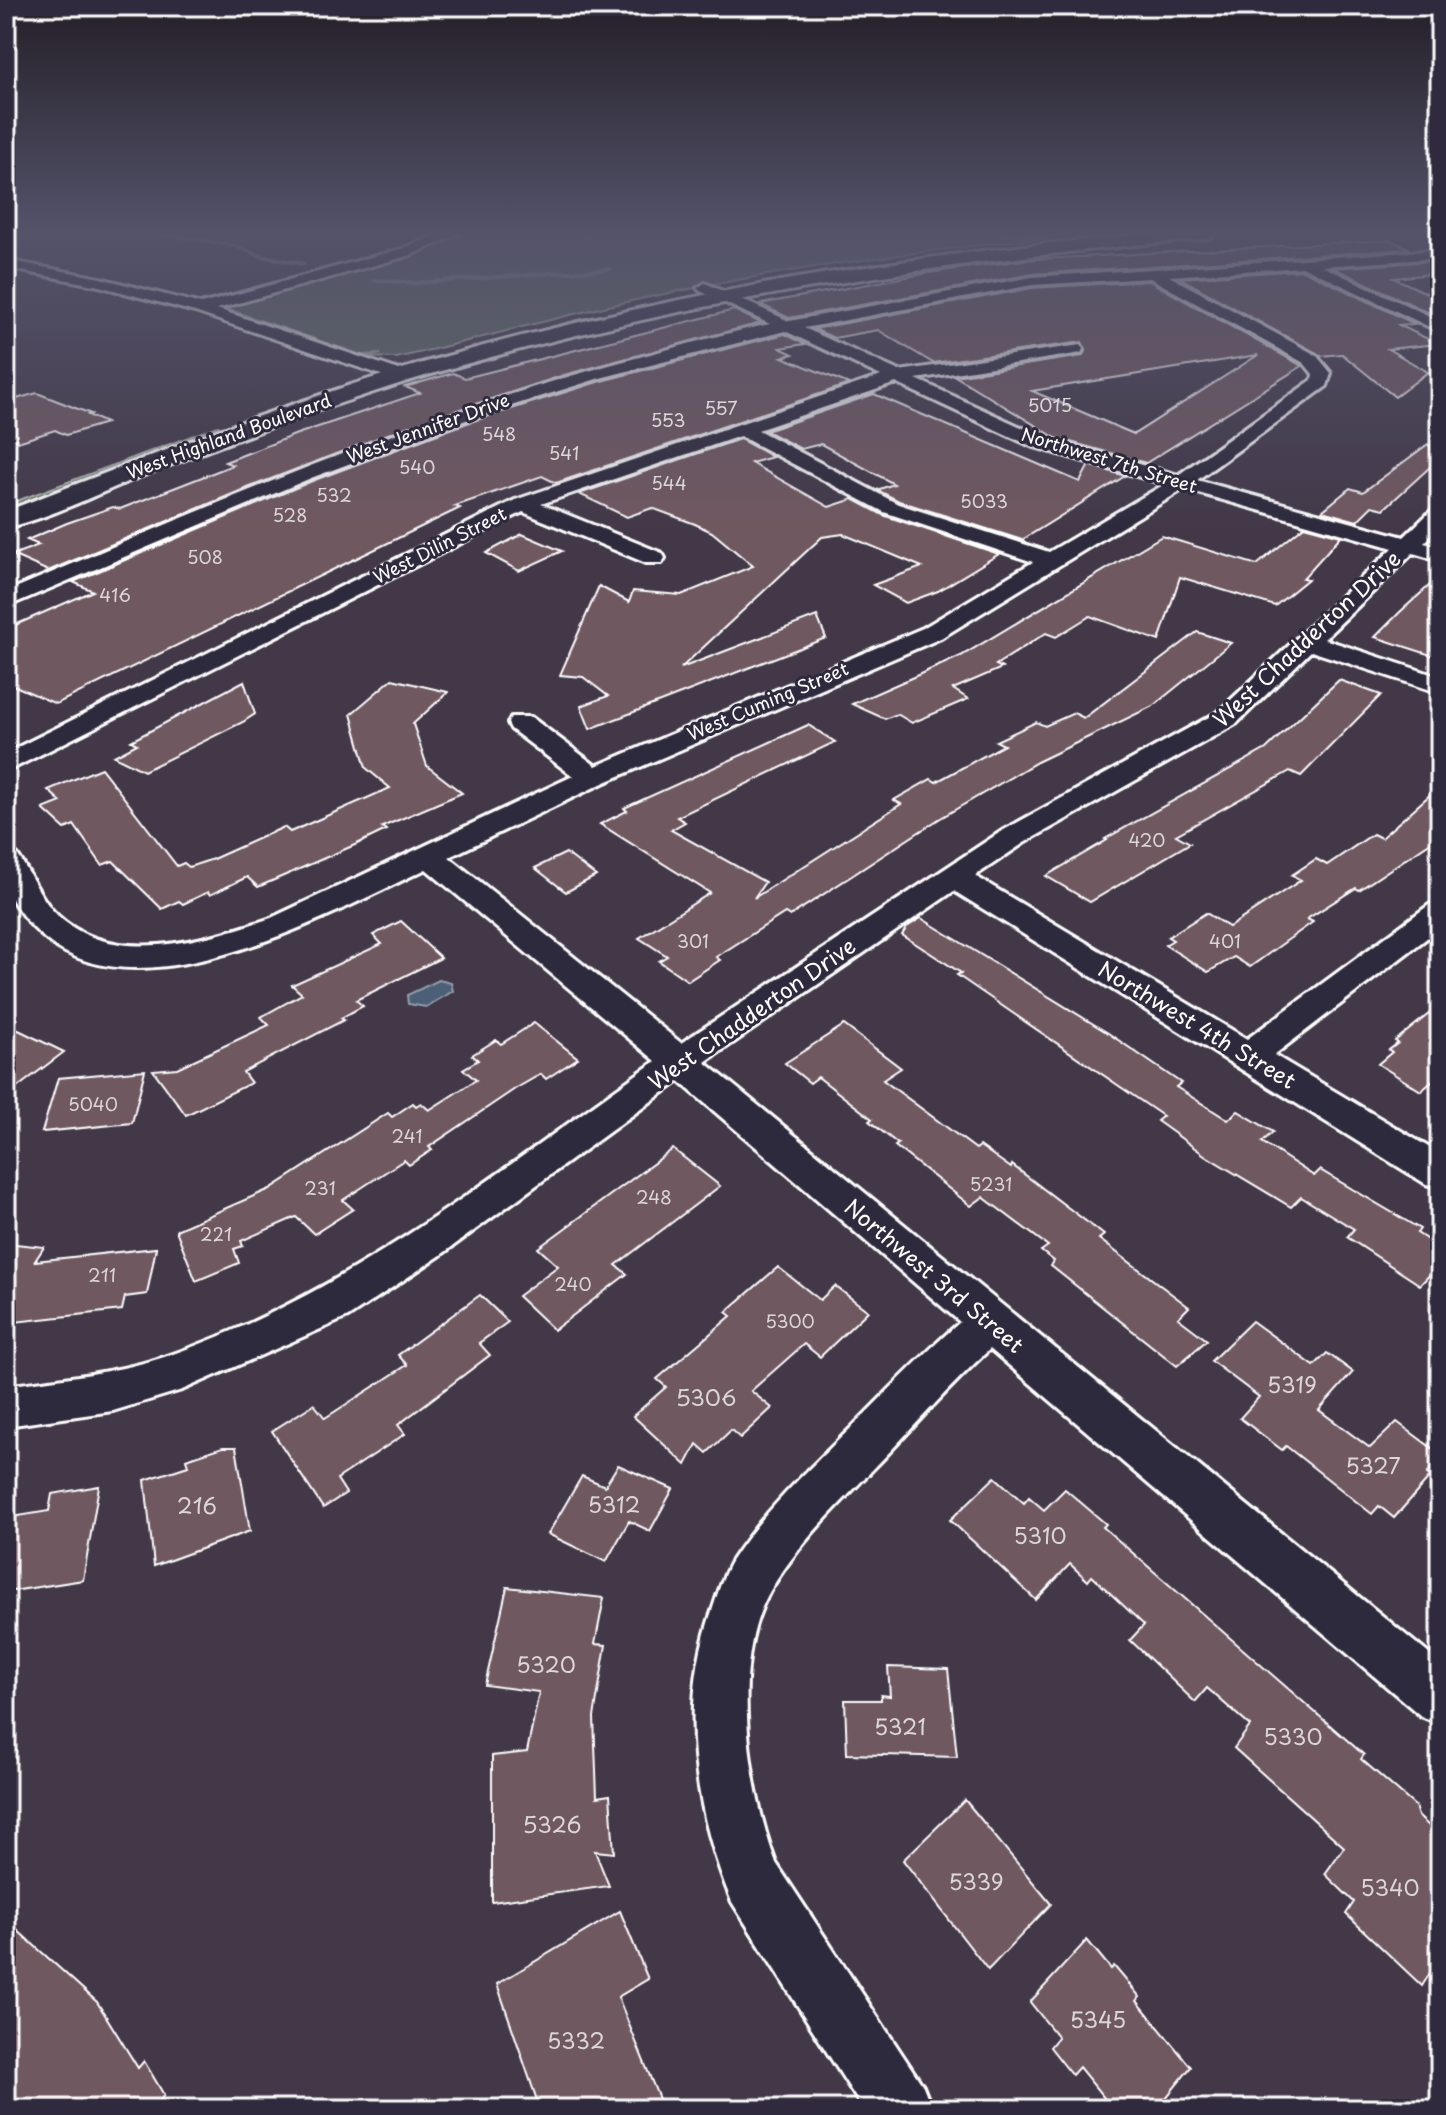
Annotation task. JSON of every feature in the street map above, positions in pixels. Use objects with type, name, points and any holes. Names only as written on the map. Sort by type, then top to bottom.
[{"type":"main road","name":"West Highland Boulevard","points":[[6,499],[185,432],[379,368],[515,332]]},
{"type":"main road","name":"West Highland Boulevard","points":[[6,520],[281,415],[402,377],[568,332]]},
{"type":"street","points":[[269,332],[402,377]]},
{"type":"street","name":"West Jennifer Drive","points":[[6,600],[304,474],[459,416],[648,359],[757,332]]},
{"type":"street","name":"Northwest 7th Street","points":[[798,332],[1038,442],[1424,550]]},
{"type":"street","name":"West Cuming Street","points":[[6,861],[45,922],[63,937],[107,952],[171,954],[228,944],[268,931],[593,777],[932,633],[1053,561],[1180,483],[1321,382],[1322,373],[1305,356],[1260,332]]},
{"type":"street","name":"West Dilin Street","points":[[6,764],[522,504],[896,377],[1075,349]]},
{"type":"street","points":[[743,430],[891,508],[1053,561]]},
{"type":"street","points":[[522,504],[654,558]]},
{"type":"street","name":"West Chadderton Drive","points":[[6,1406],[113,1391],[182,1371],[333,1304],[436,1236],[681,1062],[1013,837],[1213,727],[1307,642],[1424,550],[1440,515]]},
{"type":"street","points":[[1307,642],[1440,685]]},
{"type":"street","points":[[521,723],[593,777]]},
{"type":"street","name":"Northwest 3rd Street","points":[[428,855],[681,1062],[1440,1697]]},
{"type":"street","name":"Northwest 4th Street","points":[[954,877],[1440,1173]]},
{"type":"street","points":[[1249,1056],[1440,912]]},
{"type":"street","points":[[900,2109],[753,1881],[735,1831],[722,1762],[720,1696],[727,1639],[748,1580],[787,1525],[990,1322]]},
{"type":"green space","points":[[294,332],[504,332],[396,358],[365,357],[381,354],[361,355]]},
{"type":"green space","points":[[533,332],[561,332],[446,360],[416,362]]},
{"type":"green space","points":[[218,426],[171,451],[6,514],[6,505]]},
{"type":"water","points":[[439,980],[451,983],[453,991],[426,1007],[408,1004],[407,995]]},
{"type":"building","points":[[648,332],[728,332],[564,375],[401,429],[242,490],[48,571],[12,555],[39,545],[27,540],[67,523],[113,507],[120,509],[233,465],[225,462],[297,434],[420,393],[405,387],[453,373],[465,378]]},
{"type":"building","points":[[820,332],[869,332],[834,338]]},
{"type":"building","points":[[881,332],[1240,332],[1302,366],[1146,463],[1056,438],[955,376],[1082,356],[1086,350],[1082,342],[933,363]],"holes":[[[1258,355],[1134,434],[1032,391]]]},
{"type":"building","points":[[1277,332],[1413,332],[1438,344],[1388,349],[1428,372],[1395,397],[1342,354],[1321,356]]},
{"type":"building","points":[[785,334],[805,344],[780,348],[793,354],[782,357],[849,384],[556,483],[542,476],[455,506],[460,508],[56,704],[6,682],[6,629],[93,591],[73,582],[312,481],[467,423],[601,381]]},
{"type":"building","points":[[37,393],[106,423],[66,435],[55,430],[18,442],[6,436],[6,402]]},
{"type":"building","points":[[874,394],[1080,482],[1089,465],[1125,476],[1022,540],[899,501],[877,490],[894,484],[821,444],[801,449],[766,431]]},
{"type":"building","points":[[740,439],[773,457],[751,463],[829,507],[853,499],[883,515],[999,554],[938,591],[906,603],[873,585],[922,567],[843,534],[822,537],[681,668],[817,616],[826,638],[590,729],[581,706],[608,696],[583,677],[560,675],[599,586],[629,602],[633,591],[681,595],[753,566],[712,532],[695,524],[652,508],[627,517],[579,494]]},
{"type":"building","points":[[1428,444],[1440,458],[1384,509],[1372,506],[1357,521],[1322,511],[1350,488],[1363,492]]},
{"type":"building","points":[[1304,526],[1341,536],[1303,578],[1308,579],[1275,606],[1180,577],[1159,641],[1090,616],[1056,637],[1046,633],[996,665],[1002,668],[953,689],[968,699],[912,723],[897,714],[885,719],[852,704],[961,656],[1162,536],[1257,565]]},
{"type":"building","points":[[522,534],[562,551],[519,571],[486,553]]},
{"type":"building","points":[[1440,576],[1440,658],[1375,637],[1400,612]]},
{"type":"building","points":[[1197,632],[1231,643],[1153,706],[1037,762],[939,819],[790,916],[785,913],[716,957],[720,960],[688,981],[659,961],[667,956],[639,938],[710,893],[600,824],[627,811],[624,808],[808,725],[835,742],[677,817],[685,822],[671,830],[765,882],[754,898],[901,804],[894,800],[931,779],[936,782],[1004,745],[996,741],[1036,722],[1045,726],[1074,713],[1084,718]]},
{"type":"building","points":[[392,679],[448,692],[413,724],[427,766],[462,793],[382,827],[386,830],[258,887],[247,877],[210,895],[208,892],[183,904],[179,901],[162,909],[113,861],[102,865],[74,825],[65,829],[43,809],[61,802],[48,790],[101,768],[177,866],[184,863],[189,867],[213,859],[284,827],[290,832],[390,788],[366,768],[351,714]]},
{"type":"building","points":[[1339,680],[1381,695],[1301,776],[1290,771],[1176,835],[1190,843],[1090,902],[1046,876],[1105,839],[1266,749]]},
{"type":"building","points":[[244,681],[255,714],[243,722],[144,771],[114,756],[137,744],[131,741]]},
{"type":"building","points":[[1440,786],[1440,836],[1359,890],[1356,888],[1307,919],[1313,922],[1250,967],[1234,957],[1208,972],[1165,945],[1173,940],[1168,937],[1206,913],[1229,927],[1301,880],[1292,875],[1316,859],[1327,865],[1373,834],[1381,838]]},
{"type":"building","points":[[566,853],[596,876],[566,892],[535,868]]},
{"type":"building","points":[[921,918],[1108,1033],[1181,1083],[1176,1087],[1228,1120],[1238,1111],[1273,1132],[1262,1142],[1314,1176],[1320,1170],[1420,1229],[1417,1233],[1440,1248],[1440,1264],[1420,1285],[1347,1237],[1354,1229],[1301,1197],[1291,1207],[1206,1156],[1157,1121],[1163,1116],[902,935],[907,927]]},
{"type":"building","points":[[401,921],[441,958],[356,1000],[363,1006],[341,1018],[344,1020],[243,1072],[251,1083],[186,1115],[153,1070],[177,1068],[269,1025],[261,1017],[302,994],[292,985],[382,944],[373,935]]},
{"type":"building","points":[[1440,1005],[1440,1075],[1421,1091],[1378,1064],[1392,1052],[1389,1050],[1398,1043],[1395,1041]]},
{"type":"building","points":[[534,1023],[578,1058],[546,1079],[541,1074],[515,1089],[429,1147],[432,1150],[409,1165],[404,1160],[343,1200],[353,1209],[314,1234],[296,1217],[241,1241],[243,1246],[234,1249],[239,1263],[196,1281],[176,1230],[270,1189],[388,1113],[392,1117],[413,1103],[416,1106],[421,1103],[429,1110],[476,1080],[463,1069],[478,1060],[472,1055],[496,1040],[501,1044]]},
{"type":"building","points":[[6,1024],[64,1052],[6,1096]]},
{"type":"building","points":[[844,1025],[901,1068],[883,1080],[976,1149],[980,1146],[1011,1168],[1012,1165],[1104,1235],[1099,1239],[1189,1307],[1178,1318],[1207,1340],[1177,1366],[1051,1266],[1054,1261],[1041,1251],[1048,1246],[983,1197],[971,1206],[895,1146],[898,1144],[869,1121],[872,1119],[818,1077],[810,1083],[785,1063]]},
{"type":"building","points":[[145,1070],[132,1123],[42,1132],[58,1078]]},
{"type":"building","points":[[673,1149],[720,1186],[616,1265],[627,1274],[554,1330],[518,1296],[558,1266],[538,1248]]},
{"type":"building","points":[[6,1243],[44,1247],[35,1261],[156,1248],[147,1294],[125,1297],[122,1310],[6,1323]]},
{"type":"building","points":[[778,1267],[820,1300],[835,1286],[868,1311],[820,1357],[804,1344],[751,1391],[772,1408],[740,1438],[731,1430],[707,1453],[697,1444],[686,1465],[633,1416],[666,1387],[657,1379],[731,1316],[726,1312]]},
{"type":"building","points":[[480,1295],[508,1322],[479,1343],[490,1355],[398,1425],[405,1434],[337,1479],[346,1493],[323,1508],[272,1431],[314,1404],[325,1418],[407,1365],[398,1355]]},
{"type":"building","points":[[1252,1321],[1314,1366],[1327,1353],[1353,1372],[1319,1410],[1370,1448],[1397,1422],[1440,1454],[1440,1459],[1427,1474],[1431,1476],[1394,1518],[1379,1506],[1372,1514],[1286,1446],[1282,1450],[1240,1418],[1259,1397],[1211,1361]]},
{"type":"building","points":[[223,1447],[236,1447],[250,1531],[154,1566],[145,1480],[188,1466],[186,1459]]},
{"type":"building","points":[[618,1465],[673,1489],[650,1531],[629,1521],[606,1562],[548,1534],[582,1476],[605,1486]]},
{"type":"building","points":[[995,1477],[1024,1503],[1029,1497],[1044,1510],[1065,1489],[1106,1524],[1103,1527],[1364,1755],[1361,1759],[1415,1806],[1418,1816],[1440,1836],[1440,1957],[1422,1986],[1346,1914],[1354,1902],[1325,1874],[1344,1847],[1234,1748],[1250,1726],[1207,1688],[1195,1702],[1130,1640],[1144,1625],[1092,1576],[1088,1581],[1070,1564],[1036,1600],[950,1520]]},
{"type":"building","points":[[99,1486],[83,1580],[6,1592],[6,1518],[49,1511],[52,1494]]},
{"type":"building","points":[[507,1587],[604,1598],[595,1644],[606,1645],[594,1717],[597,1797],[610,1795],[614,1853],[595,1851],[609,1886],[492,1902],[492,1756],[527,1752],[539,1692],[485,1685]]},
{"type":"building","points":[[888,1667],[948,1669],[957,1757],[847,1754],[845,1700],[881,1700],[881,1695],[890,1696]]},
{"type":"building","points":[[965,1800],[1051,1904],[988,1970],[903,1860]]},
{"type":"building","points":[[620,1911],[648,1979],[618,1997],[663,2109],[540,2109],[497,1984]]},
{"type":"building","points":[[6,1920],[97,2002],[138,2068],[144,2061],[164,2095],[155,2109],[6,2109]]},
{"type":"building","points":[[1087,1940],[1140,1997],[1137,2001],[1191,2067],[1157,2109],[1113,2109],[1079,2067],[1072,2075],[1050,2047],[1058,2037],[1030,2002]]}]
